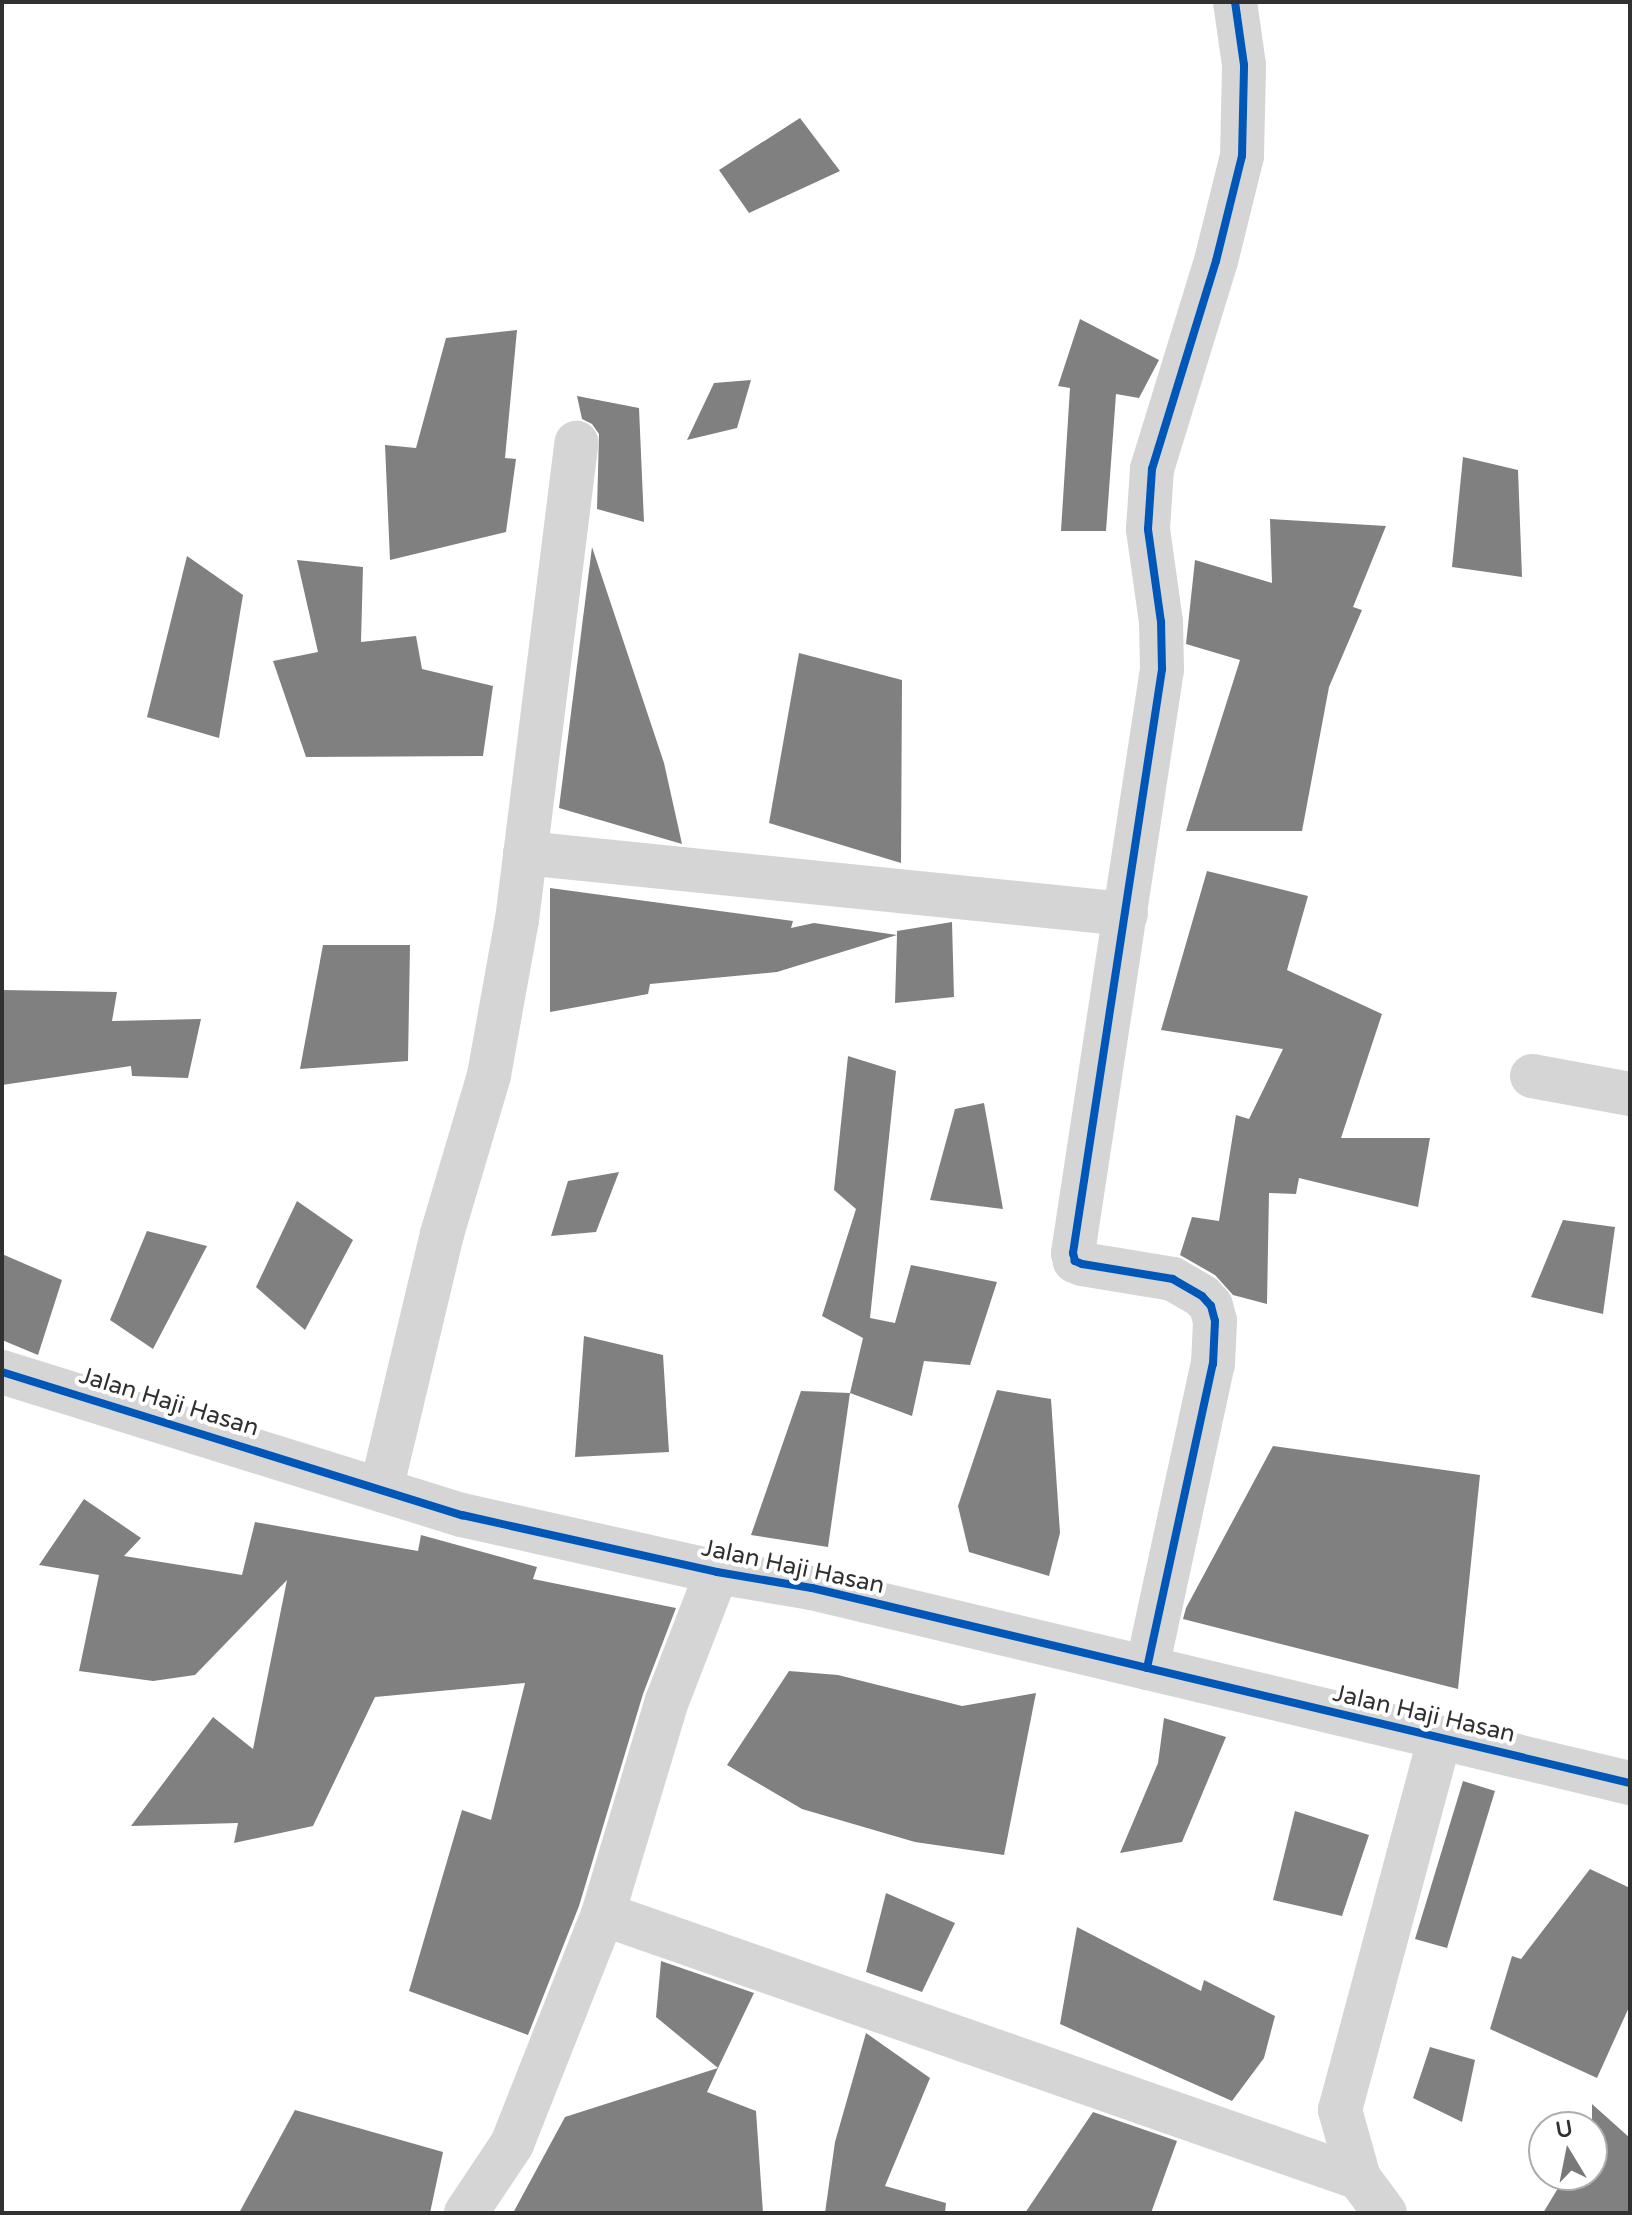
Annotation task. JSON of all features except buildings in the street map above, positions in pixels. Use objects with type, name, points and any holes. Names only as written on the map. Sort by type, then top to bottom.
[{"type":"street","points":[[1147,1668],[1213,1364],[1215,1321],[1211,1306],[1202,1296],[1173,1279],[1082,1264],[1075,1261],[1073,1253],[1162,669],[1161,622],[1148,529],[1152,469],[1216,261],[1242,156],[1244,65],[1235,2]]},
{"type":"street","points":[[381,1490],[442,1234],[489,1075],[525,853],[556,579],[576,443]]},
{"type":"street","points":[[525,853],[1126,914]]},
{"type":"street","points":[[1532,1076],[1630,1094]]},
{"type":"street","name":"Jalan Haji Hasan","points":[[2,1372],[462,1515],[717,1572],[812,1588],[1630,1783]]},
{"type":"street","points":[[466,2213],[512,2144],[603,1914],[667,1701],[717,1572]]},
{"type":"street","points":[[1385,2213],[1359,2178],[1340,2110],[1440,1738]]},
{"type":"street","points":[[603,1914],[1359,2178]]},
{"type":"cycle path","points":[[1147,1668],[1213,1364],[1215,1321],[1211,1306],[1202,1296],[1173,1279],[1082,1264],[1075,1261],[1073,1253],[1162,669],[1161,622],[1148,529],[1152,469],[1216,261],[1242,156],[1244,65],[1235,2]]},
{"type":"cycle path","points":[[2,1372],[462,1515],[717,1572],[812,1588],[1630,1783]]}]
